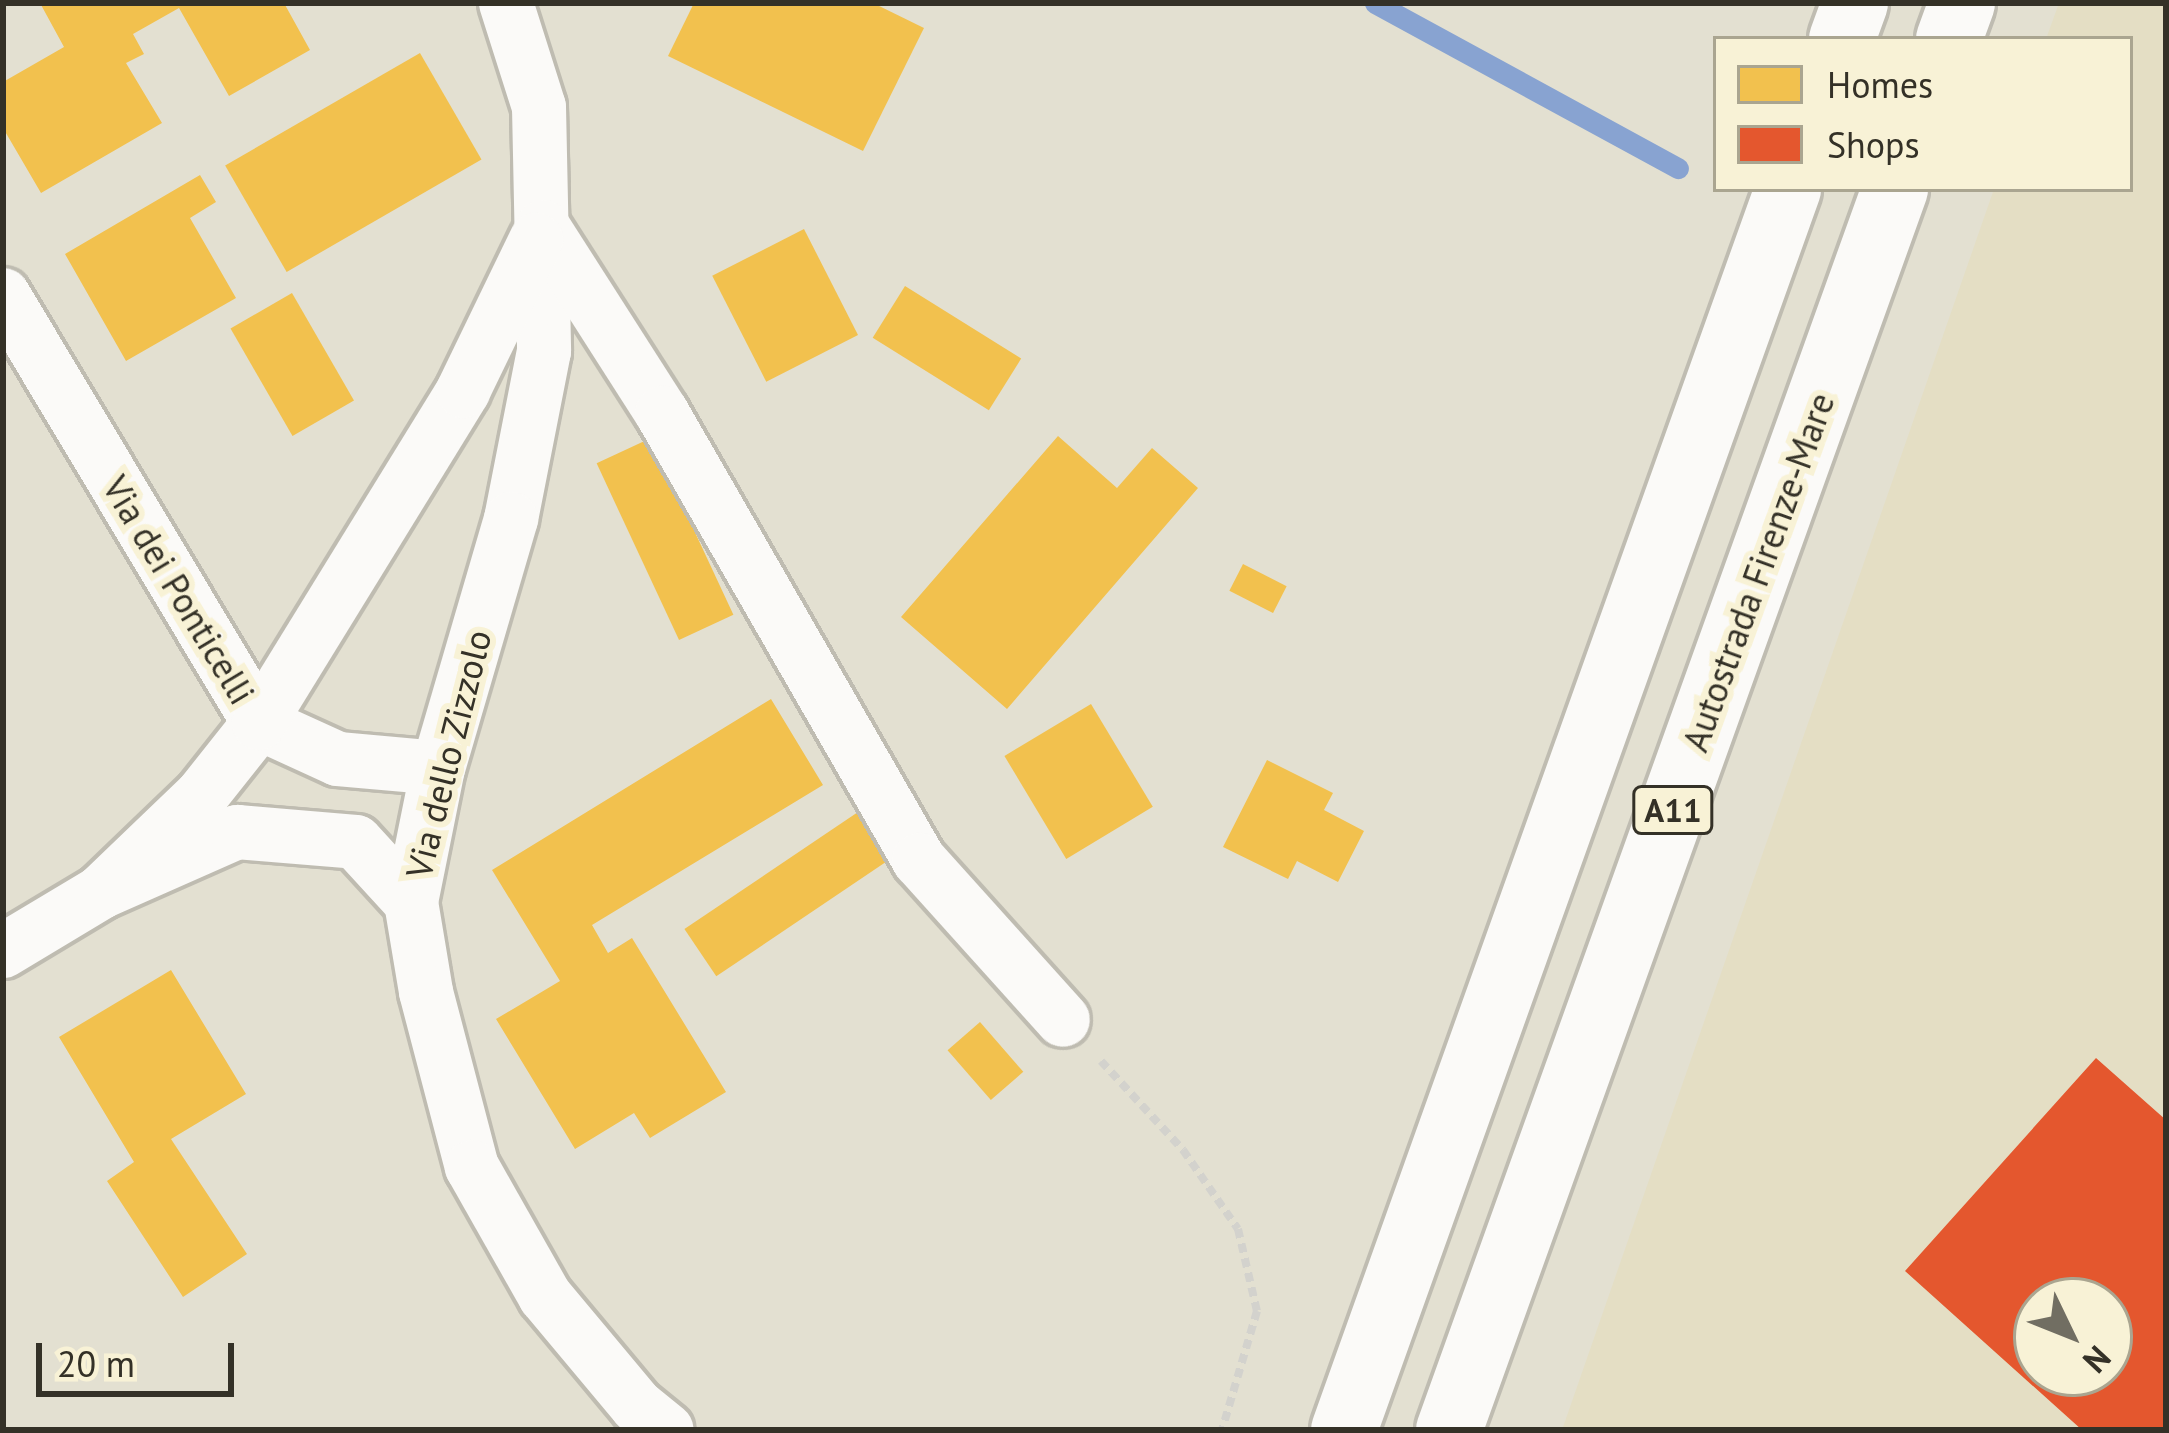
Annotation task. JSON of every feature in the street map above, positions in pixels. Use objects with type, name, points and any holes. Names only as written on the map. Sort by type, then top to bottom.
[{"type":"highway","points":[[1843,36],[1855,3]]},
{"type":"highway","points":[[1950,36],[1962,3]]},
{"type":"highway","name":"A11","points":[[1344,1430],[1787,192]]},
{"type":"highway","name":"Autostrada Firenze-Mare","points":[[1449,1430],[1894,192]]},
{"type":"street","name":"Via dello Zizzolo","points":[[506,3],[539,107],[540,372],[511,519],[438,768],[411,902],[426,992],[472,1167],[545,1296],[637,1406],[667,1430]]},
{"type":"street","points":[[100,892],[202,795],[259,723],[464,391],[543,227]]},
{"type":"street","points":[[543,227],[662,413],[919,860],[1064,1020]]},
{"type":"street","name":"Via dei Ponticelli","points":[[3,296],[259,723],[338,759],[438,768]]},
{"type":"street","points":[[3,951],[100,892],[237,832],[356,842],[411,902]]},
{"type":"path","points":[[1064,1020],[1184,1150],[1238,1229],[1257,1311],[1222,1430]]},
{"type":"shaded area","points":[[2059,3],[2166,3],[2166,1430],[1562,1430],[1993,192],[2133,192],[2133,36],[2047,36]]},
{"type":"building: Homes","points":[[40,3],[284,3],[310,50],[229,96],[179,8],[133,34],[144,54],[126,63],[162,123],[41,193],[3,128],[3,82],[64,47]]},
{"type":"building: Homes","points":[[694,3],[873,3],[924,28],[863,151],[668,56]]},
{"type":"building: Homes","points":[[420,53],[482,160],[287,272],[225,166]]},
{"type":"building: Homes","points":[[200,175],[216,202],[190,218],[236,298],[126,361],[65,254]]},
{"type":"building: Homes","points":[[804,229],[858,335],[766,382],[712,276]]},
{"type":"building: Homes","points":[[905,286],[1021,359],[989,410],[873,338]]},
{"type":"building: Homes","points":[[292,293],[354,400],[293,436],[231,328]]},
{"type":"building: Homes","points":[[1058,436],[1117,488],[1152,448],[1198,488],[1007,709],[901,617]]},
{"type":"building: Homes","points":[[651,438],[733,615],[679,640],[597,463]]},
{"type":"building: Homes","points":[[1243,564],[1287,586],[1273,613],[1229,591]]},
{"type":"building: Homes","points":[[771,699],[823,785],[592,925],[608,953],[632,938],[726,1092],[650,1138],[634,1113],[575,1149],[496,1019],[560,981],[492,870]]},
{"type":"building: Homes","points":[[1091,704],[1153,807],[1066,859],[1004,756]]},
{"type":"building: Homes","points":[[1267,760],[1333,793],[1324,810],[1364,831],[1338,882],[1297,861],[1288,879],[1223,847]]},
{"type":"building: Homes","points":[[861,810],[893,857],[716,976],[684,929]]},
{"type":"building: Homes","points":[[171,970],[246,1094],[171,1139],[247,1254],[183,1297],[107,1181],[134,1162],[59,1037]]},
{"type":"building: Homes","points":[[980,1022],[1023,1072],[991,1100],[948,1050]]},
{"type":"building: Shops","points":[[2096,1058],[2166,1120],[2166,1430],[2082,1430],[2045,1397],[2133,1397],[2133,1277],[2013,1277],[2013,1368],[1905,1271]]},
{"type":"waterway","points":[[1375,3],[1678,168]]}]
